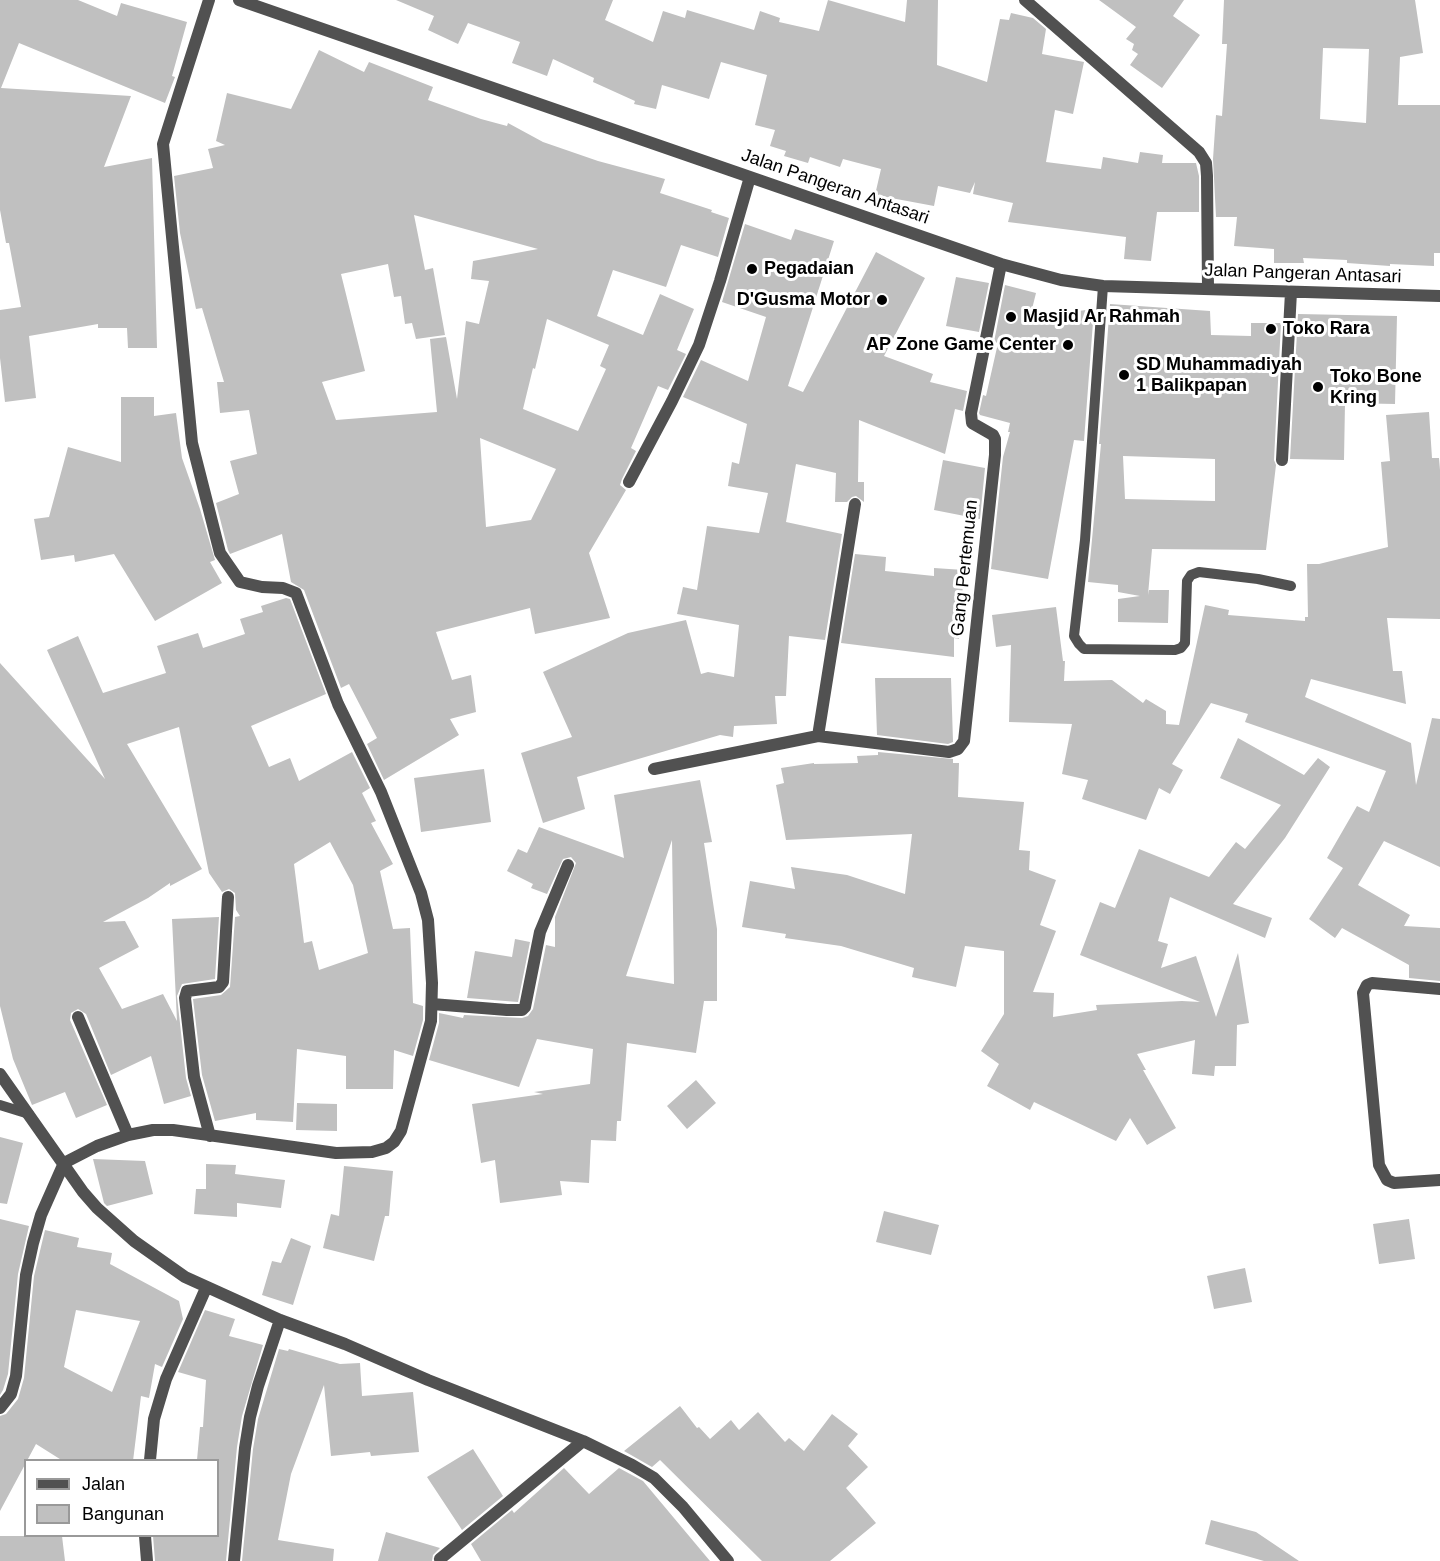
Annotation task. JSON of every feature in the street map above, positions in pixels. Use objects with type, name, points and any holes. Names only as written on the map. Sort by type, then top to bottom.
[{"type":"street","points":[[0,1408],[15,1385],[26,1275],[33,1244],[41,1215],[64,1163],[97,1146],[128,1135],[153,1130],[173,1130],[336,1153],[372,1152],[386,1148],[394,1142],[401,1131],[429,1030],[432,1004],[428,920],[421,893],[381,792],[338,704],[297,593],[283,588],[262,587],[240,582],[220,553],[192,443],[163,144],[209,0]]},
{"type":"street","name":"Jalan Pangeran Antasari","points":[[239,0],[1001,264],[1061,280],[1103,286],[1440,296]]},
{"type":"street","points":[[1025,0],[1199,152],[1206,163],[1208,290]]},
{"type":"street","points":[[629,482],[699,345],[750,177]]},
{"type":"street","name":"Gang Pertemuan","points":[[654,769],[819,736],[949,752],[957,749],[964,741],[995,455],[993,435],[972,423],[971,413],[1001,264]]},
{"type":"street","points":[[1282,460],[1291,292]]},
{"type":"street","points":[[819,736],[855,504]]},
{"type":"street","points":[[432,1004],[507,1010],[522,1010],[525,1007],[540,932],[568,865]]},
{"type":"street","points":[[210,1136],[194,1077],[185,998],[187,991],[219,987],[223,981],[228,897]]},
{"type":"street","points":[[1440,989],[1372,983],[1367,985],[1363,993],[1379,1165],[1387,1180],[1394,1183],[1440,1180]]},
{"type":"street","points":[[78,1017],[128,1135]]},
{"type":"street","points":[[0,1074],[83,1192],[114,1225],[185,1277],[280,1320],[345,1344],[583,1442],[632,1465],[654,1478],[683,1507],[728,1561]]},
{"type":"street","points":[[150,1459],[154,1419],[166,1379],[206,1288]]},
{"type":"street","points":[[234,1561],[244,1448],[258,1386],[280,1320]]},
{"type":"street","points":[[441,1561],[440,1559],[583,1442]]},
{"type":"street","points":[[145,1537],[147,1561]]},
{"type":"lane","points":[[1103,286],[1086,540],[1074,636],[1079,644],[1084,649],[1175,650],[1181,648],[1185,643],[1187,581],[1191,575],[1199,572],[1258,579],[1291,586]]},
{"type":"lane","points":[[0,1105],[29,1114]]},
{"type":"building","points":[[0,0],[78,0],[117,16],[121,3],[187,22],[172,76],[175,77],[165,103],[19,43],[1,88],[131,96],[104,167],[152,158],[157,348],[128,348],[127,328],[98,328],[98,324],[29,336],[36,398],[5,402],[0,358],[0,310],[21,307],[9,243],[6,243],[0,210]]},
{"type":"building","points":[[396,0],[613,0],[605,20],[653,42],[663,11],[685,18],[687,10],[754,30],[760,11],[780,18],[779,22],[819,31],[828,0],[905,22],[907,0],[938,0],[937,65],[987,82],[1000,19],[1009,20],[1011,13],[1033,18],[1046,29],[1042,54],[1084,62],[1073,114],[1055,110],[1046,162],[1101,169],[1103,157],[1138,163],[1140,152],[1163,155],[1162,163],[1196,163],[1199,176],[1199,212],[1157,212],[1151,261],[1124,259],[1126,237],[1008,222],[1013,203],[973,194],[975,182],[970,193],[938,186],[934,206],[875,195],[881,169],[843,159],[840,167],[810,157],[808,163],[784,156],[786,151],[770,146],[775,130],[755,125],[767,75],[721,62],[709,99],[662,85],[656,109],[634,104],[635,101],[593,82],[594,78],[553,59],[547,76],[512,63],[520,42],[468,23],[458,44],[428,30],[434,16]]},
{"type":"building","points":[[1099,0],[1184,0],[1173,16],[1200,35],[1162,88],[1130,65],[1138,54],[1132,50],[1134,44],[1126,39],[1136,27]]},
{"type":"building","points":[[1224,0],[1415,0],[1423,53],[1400,57],[1398,105],[1440,105],[1440,253],[1434,253],[1434,266],[1390,264],[1390,266],[1347,263],[1347,260],[1303,258],[1304,263],[1274,263],[1274,249],[1234,246],[1237,217],[1216,217],[1213,159],[1216,115],[1222,116],[1227,44],[1222,44]],"holes":[[[1323,48],[1369,49],[1366,123],[1320,119]]]},
{"type":"building","points":[[319,50],[364,72],[369,62],[433,87],[428,100],[481,119],[507,126],[508,123],[543,142],[598,161],[665,179],[660,193],[729,218],[718,257],[681,245],[666,287],[613,270],[597,316],[643,335],[660,294],[694,309],[677,350],[686,354],[668,390],[658,386],[631,448],[636,451],[620,485],[626,490],[589,553],[610,618],[535,634],[530,608],[436,632],[452,680],[471,675],[476,712],[450,719],[459,735],[384,780],[367,744],[377,738],[349,684],[341,688],[304,590],[291,582],[282,534],[230,554],[216,503],[239,494],[230,461],[257,454],[249,410],[220,413],[217,382],[224,382],[202,308],[196,309],[180,233],[174,176],[213,168],[208,149],[225,145],[216,141],[227,93],[291,109]],"holes":[[[414,215],[538,249],[473,261],[471,279],[489,281],[479,324],[466,321],[457,399],[446,337],[430,339],[437,412],[336,420],[322,382],[365,371],[341,274],[388,264],[394,297],[401,296],[405,324],[412,323],[416,339],[445,335],[433,268],[425,270]],[[547,319],[609,345],[600,366],[606,369],[578,431],[523,409],[533,368],[535,369]],[[480,438],[556,469],[531,520],[486,527]]]},
{"type":"building","points":[[745,224],[791,240],[795,229],[834,241],[788,386],[803,392],[876,252],[925,278],[884,356],[933,374],[930,382],[967,391],[963,411],[955,409],[945,454],[859,420],[858,482],[864,482],[864,502],[856,496],[847,502],[835,502],[836,473],[796,464],[786,522],[842,534],[825,640],[789,636],[786,696],[775,696],[777,724],[734,726],[733,737],[720,735],[577,777],[585,809],[543,823],[521,753],[572,737],[543,672],[628,633],[686,620],[701,674],[708,672],[734,677],[739,625],[677,614],[683,587],[697,590],[707,526],[759,533],[768,493],[728,486],[732,462],[739,464],[747,424],[683,397],[701,360],[748,381],[766,317],[722,302]]},
{"type":"building","points":[[956,277],[989,283],[979,332],[946,326]]},
{"type":"building","points":[[1005,285],[1036,293],[1030,317],[1094,309],[1084,441],[1074,440],[1048,579],[991,569],[1003,457],[1010,432],[1008,432],[1010,423],[979,413],[983,395],[986,396],[998,343],[994,342]]},
{"type":"building","points":[[1110,304],[1210,311],[1211,335],[1251,336],[1251,323],[1281,323],[1274,460],[1276,465],[1266,550],[1152,549],[1148,595],[1149,590],[1169,590],[1168,623],[1118,622],[1118,599],[1140,596],[1118,592],[1118,585],[1088,582],[1101,444],[1099,444]],"holes":[[[1123,456],[1215,459],[1215,501],[1125,499]]]},
{"type":"building","name":"Toko Bone Kring","points":[[1298,314],[1397,316],[1395,404],[1345,403],[1344,460],[1290,459]]},
{"type":"building","points":[[121,397],[154,397],[154,416],[176,413],[182,458],[215,560],[210,562],[222,583],[155,621],[114,554],[75,562],[74,555],[41,560],[34,519],[49,517],[68,447],[121,462]]},
{"type":"building","points":[[1429,412],[1432,458],[1439,458],[1440,470],[1440,619],[1387,618],[1393,671],[1402,671],[1406,704],[1311,679],[1305,697],[1411,743],[1416,785],[1432,718],[1440,719],[1440,867],[1384,841],[1358,885],[1410,915],[1404,926],[1440,928],[1440,981],[1409,978],[1409,965],[1342,928],[1335,938],[1309,919],[1343,868],[1327,858],[1357,806],[1369,812],[1386,771],[1245,722],[1248,714],[1211,703],[1172,764],[1183,770],[1170,794],[1159,788],[1146,820],[1082,799],[1088,780],[1062,774],[1072,724],[1009,722],[1011,645],[996,647],[992,615],[1056,607],[1063,661],[1065,661],[1064,681],[1112,680],[1143,703],[1146,699],[1166,711],[1166,724],[1179,725],[1205,605],[1229,610],[1228,615],[1305,621],[1305,617],[1308,617],[1307,564],[1319,564],[1388,547],[1381,462],[1390,461],[1386,415]]},
{"type":"building","points":[[943,460],[985,468],[980,519],[934,510]]},
{"type":"building","points":[[855,554],[886,557],[885,571],[934,576],[934,568],[964,570],[959,639],[954,638],[954,657],[841,643]]},
{"type":"building","points":[[286,598],[290,599],[326,694],[251,726],[269,767],[290,758],[299,781],[352,752],[370,788],[362,793],[376,821],[371,823],[393,864],[380,871],[393,929],[410,928],[413,1003],[423,1006],[423,1020],[413,1056],[394,1050],[393,1089],[346,1089],[346,1056],[297,1049],[293,1122],[256,1120],[256,1113],[215,1121],[202,1075],[193,999],[221,995],[230,987],[235,917],[240,916],[236,910],[235,893],[229,889],[222,892],[209,873],[179,727],[127,744],[202,869],[170,886],[170,883],[148,898],[103,922],[125,921],[139,947],[99,968],[122,1009],[163,994],[177,1021],[172,919],[219,917],[215,979],[182,984],[177,996],[186,1078],[191,1096],[164,1104],[151,1056],[111,1075],[86,1014],[78,1009],[71,1013],[70,1020],[107,1105],[76,1118],[65,1092],[32,1105],[13,1059],[0,1006],[0,663],[105,779],[47,650],[78,636],[103,693],[166,673],[157,646],[198,633],[203,648],[245,634],[240,619],[263,612],[261,606]],"holes":[[[330,842],[353,885],[368,953],[319,970],[312,941],[304,943],[294,864]]]},
{"type":"building","points":[[875,678],[951,678],[953,742],[948,744],[877,735]]},
{"type":"building","points":[[1238,738],[1304,775],[1318,758],[1330,767],[1285,838],[1233,904],[1272,918],[1265,938],[1170,897],[1158,941],[1168,944],[1161,968],[1196,956],[1216,1017],[1238,953],[1249,1023],[1237,1025],[1236,1066],[1215,1066],[1214,1076],[1192,1074],[1195,1040],[1137,1054],[1146,1070],[1143,1070],[1176,1128],[1147,1145],[1130,1118],[1116,1141],[1034,1102],[1030,1110],[987,1086],[999,1064],[981,1051],[1004,1014],[1004,951],[965,946],[956,987],[912,977],[914,968],[841,946],[785,938],[786,934],[742,927],[750,881],[795,889],[791,867],[847,875],[905,894],[912,834],[786,840],[776,785],[784,783],[781,768],[814,763],[858,763],[857,756],[878,755],[878,752],[953,759],[953,763],[959,763],[958,797],[1024,802],[1019,850],[1030,851],[1029,870],[1056,880],[1040,925],[1056,931],[1033,992],[1054,993],[1053,1017],[1097,1010],[1096,1005],[1200,1002],[1080,955],[1100,902],[1115,908],[1139,849],[1209,877],[1236,842],[1245,849],[1281,805],[1220,778]]},
{"type":"building","points":[[484,769],[491,822],[421,832],[414,778]]},
{"type":"building","points":[[700,780],[712,842],[704,843],[717,929],[717,1001],[704,1001],[696,1053],[627,1043],[621,1121],[617,1121],[616,1141],[591,1140],[589,1183],[560,1181],[562,1195],[500,1203],[495,1160],[481,1163],[472,1104],[543,1094],[534,1092],[590,1084],[593,1049],[537,1039],[519,1087],[429,1060],[439,1023],[439,1013],[463,1018],[464,1015],[522,1018],[528,1016],[533,1009],[546,945],[555,947],[555,917],[576,863],[571,857],[563,859],[547,894],[531,888],[533,884],[507,871],[518,849],[527,853],[539,827],[624,858],[614,795]],"holes":[[[672,840],[674,984],[626,976]]]},
{"type":"building","points":[[515,939],[530,942],[518,1002],[467,998],[475,951],[512,957]]},
{"type":"building","points":[[696,1080],[716,1103],[687,1129],[667,1106]]},
{"type":"building","points":[[297,1103],[337,1104],[337,1131],[296,1130]]},
{"type":"building","points":[[0,1137],[23,1143],[7,1204],[0,1203]]},
{"type":"building","points":[[93,1159],[145,1161],[153,1194],[107,1206],[104,1203]]},
{"type":"building","points":[[206,1164],[236,1165],[235,1174],[285,1180],[281,1208],[237,1203],[237,1217],[194,1214],[196,1189],[206,1189]]},
{"type":"building","points":[[344,1166],[393,1171],[389,1216],[385,1216],[374,1261],[323,1248],[331,1214],[339,1216]]},
{"type":"building","points":[[884,1211],[939,1225],[931,1255],[876,1242]]},
{"type":"building","points":[[0,1219],[29,1226],[18,1274],[8,1374],[0,1395]]},
{"type":"building","points":[[1409,1219],[1415,1259],[1379,1264],[1373,1224]]},
{"type":"building","points":[[45,1230],[79,1238],[77,1247],[112,1253],[110,1264],[179,1301],[183,1319],[162,1367],[155,1364],[149,1398],[141,1396],[133,1459],[60,1459],[36,1444],[28,1459],[24,1459],[24,1466],[0,1511],[0,1416],[6,1414],[18,1399],[24,1378],[34,1276]],"holes":[[[76,1310],[140,1321],[112,1392],[64,1367]]]},
{"type":"building","points":[[291,1238],[311,1246],[293,1305],[262,1295],[272,1261],[281,1263]]},
{"type":"building","points":[[1245,1268],[1252,1302],[1214,1309],[1207,1276]]},
{"type":"building","points":[[205,1310],[235,1319],[229,1336],[263,1345],[242,1416],[226,1561],[155,1561],[153,1537],[219,1537],[219,1459],[197,1459],[200,1427],[203,1427],[206,1380],[178,1372]]},
{"type":"building","points":[[279,1349],[288,1351],[289,1349],[340,1364],[360,1363],[362,1396],[413,1392],[419,1452],[371,1456],[370,1452],[331,1456],[324,1385],[291,1474],[278,1540],[334,1549],[333,1561],[242,1561],[258,1419]]},
{"type":"building","points":[[680,1406],[697,1428],[699,1427],[710,1439],[731,1420],[739,1430],[758,1412],[785,1442],[789,1438],[804,1451],[832,1414],[858,1434],[848,1446],[868,1467],[846,1488],[876,1523],[830,1561],[762,1561],[660,1460],[652,1467],[624,1451]]},
{"type":"building","points":[[473,1449],[503,1496],[462,1530],[427,1477]]},
{"type":"building","points":[[564,1468],[589,1494],[619,1468],[643,1481],[710,1561],[481,1561],[471,1544],[512,1510],[514,1513]]},
{"type":"building","points":[[1211,1520],[1256,1532],[1299,1561],[1264,1561],[1205,1544]]},
{"type":"building","points":[[386,1532],[440,1548],[433,1555],[432,1561],[378,1561]]},
{"type":"building","points":[[0,1536],[62,1537],[65,1561],[0,1561]]},
{"type":"place","name":"Pegadaian","points":[[752,269]]},
{"type":"place","name":"D'Gusma Motor","points":[[882,300]]},
{"type":"place","name":"Masjid Ar Rahmah","points":[[1011,317]]},
{"type":"place","name":"Toko Rara","points":[[1271,329]]},
{"type":"place","name":"AP Zone Game Center","points":[[1068,345]]},
{"type":"place","name":"SD Muhammadiyah 1 Balikpapan","points":[[1124,375]]},
{"type":"place","name":"Toko Bone Kring","points":[[1318,387]]}]
